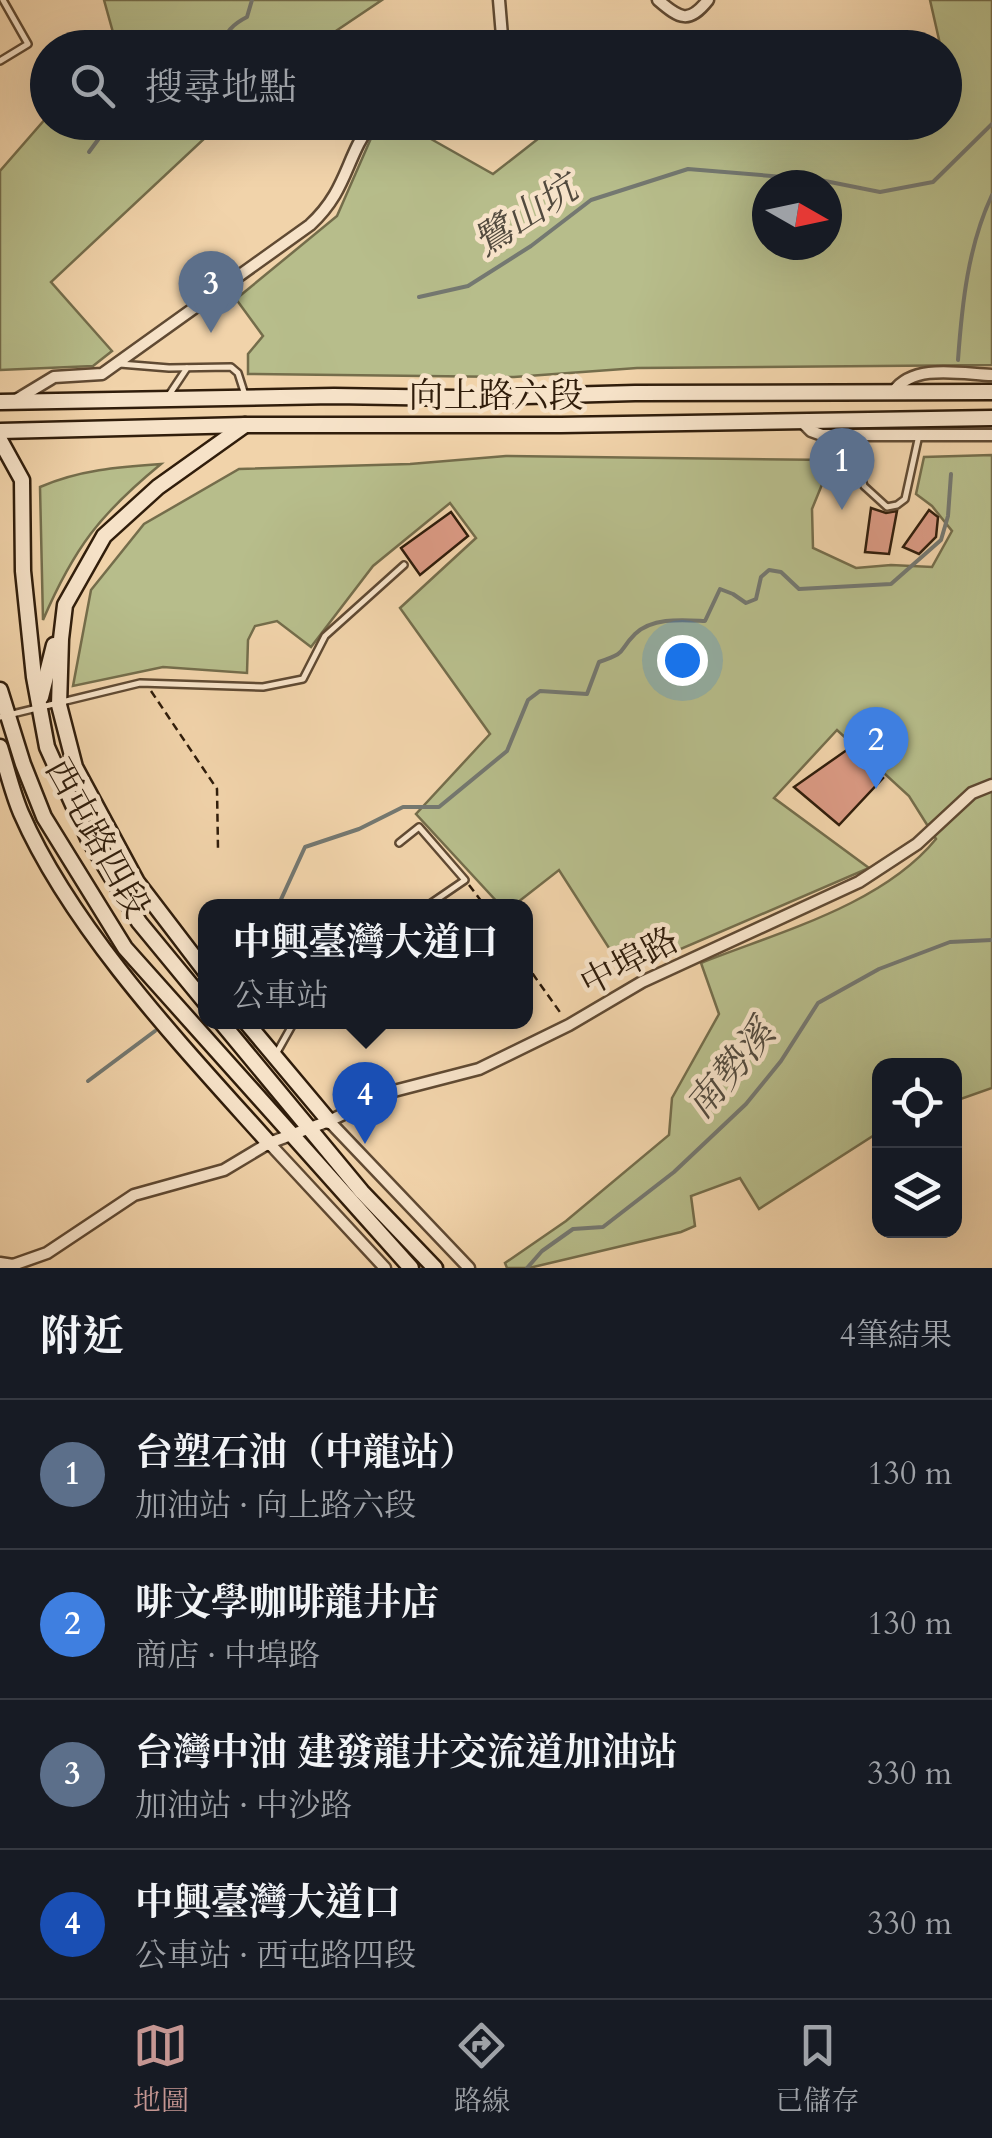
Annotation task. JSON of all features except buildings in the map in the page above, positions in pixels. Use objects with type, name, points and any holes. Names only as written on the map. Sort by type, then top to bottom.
[{"type":"street","points":[[499,0],[502,30]]},
{"type":"street","points":[[658,0],[686,17],[697,14],[708,0]]},
{"type":"street","points":[[0,423],[4,400],[54,378],[102,374],[119,364],[326,210],[341,187],[361,140]]},
{"type":"street","points":[[894,391],[901,381],[913,375],[992,375]]},
{"type":"street","name":"向上路六段","points":[[4,400],[992,392]]},
{"type":"street","name":"向上路六段","points":[[0,431],[246,424],[992,418]]},
{"type":"street","points":[[799,420],[822,435],[992,435]]},
{"type":"street","name":"西屯路四段","points":[[198,962],[137,882],[75,767],[60,704],[65,605],[104,536],[158,487],[246,424]]},
{"type":"street","name":"西屯路四段","points":[[0,440],[22,480],[23,571],[38,708],[47,747],[88,838],[139,922],[198,994]]},
{"type":"street","points":[[38,708],[65,605]]},
{"type":"street","name":"西屯路四段","points":[[0,690],[4,716],[44,817],[125,948],[411,1268]]},
{"type":"street","name":"西屯路四段","points":[[0,747],[21,812],[74,906],[104,950],[268,1144],[385,1268]]},
{"type":"street","name":"中埠路","points":[[13,1266],[47,1253],[134,1195],[224,1170],[291,1133],[329,1121],[390,1092],[480,1069],[569,1025],[642,982],[859,882],[917,844],[972,793],[992,784]]},
{"type":"street","points":[[227,1029],[362,1192],[433,1264]]},
{"type":"street","points":[[252,1029],[329,1121],[468,1268]]},
{"type":"street","points":[[447,1249],[456,1268]]},
{"type":"street","points":[[0,1263],[13,1266]]},
{"type":"lane","points":[[0,61],[28,44],[2,0]]},
{"type":"lane","points":[[119,364],[231,367],[238,373],[246,398]]},
{"type":"lane","points":[[161,400],[173,390],[187,368]]},
{"type":"lane","points":[[849,434],[864,486],[887,507],[905,499],[920,433]]},
{"type":"lane","points":[[4,716],[146,682],[263,686],[303,679],[325,636],[404,565]]},
{"type":"lane","points":[[399,843],[419,827],[465,880],[437,899]]},
{"type":"lane","points":[[275,1057],[290,1029]]},
{"type":"path","points":[[146,682],[217,789],[218,849]]},
{"type":"path","points":[[465,880],[479,899]]},
{"type":"path","points":[[533,974],[569,1025]]},
{"type":"green space","points":[[104,0],[382,0],[337,30],[112,30]]},
{"type":"green space","points":[[930,0],[992,0],[992,365],[637,368],[514,377],[248,374],[248,354],[263,336],[236,299],[337,216],[370,140],[433,140],[493,174],[537,140],[962,140],[962,30],[937,30]]},
{"type":"green space","points":[[30,137],[30,140],[203,140],[51,282],[112,351],[93,366],[0,370],[0,171]]},
{"type":"green space","points":[[992,455],[992,1088],[962,1099],[962,1058],[872,1058],[872,1136],[759,1209],[740,1178],[691,1196],[695,1226],[681,1232],[529,1268],[507,1268],[505,1263],[566,1221],[669,1135],[672,1098],[719,1014],[701,963],[795,928],[858,899],[914,862],[936,839],[909,796],[837,730],[774,798],[869,868],[625,973],[559,870],[522,899],[495,899],[416,814],[490,734],[400,608],[476,538],[450,503],[373,566],[311,647],[277,621],[255,626],[248,640],[247,673],[163,667],[73,686],[91,590],[144,524],[239,469],[410,464],[506,456],[832,460],[812,509],[813,548],[856,568],[932,567],[952,531],[932,506],[916,494],[924,457]]},
{"type":"green space","points":[[161,464],[121,499],[91,534],[66,572],[43,620],[40,487],[84,473]]},
{"type":"waterway","name":"鷺山坑","points":[[229,30],[247,17],[252,0]]},
{"type":"waterway","name":"鷺山坑","points":[[419,297],[468,286],[531,246],[591,200],[688,169],[820,180],[880,192],[933,182],[992,124]]},
{"type":"waterway","name":"鷺山坑","points":[[89,152],[98,140]]},
{"type":"waterway","name":"鷺山坑","points":[[958,360],[972,255],[992,195]]},
{"type":"waterway","name":"鷺山坑","points":[[281,899],[305,847],[359,829],[403,807],[439,807],[507,751],[528,700],[540,691],[587,694],[599,662],[619,653],[642,629],[668,621],[705,621],[720,589],[746,603],[756,599],[761,577],[769,570],[781,572],[799,589],[891,584],[941,540],[948,516],[951,474]]},
{"type":"waterway","name":"南勢溪","points":[[527,1268],[542,1251],[573,1229],[603,1227],[674,1172],[746,1104],[781,1061],[818,1003],[879,969],[950,942],[992,940]]},
{"type":"waterway","name":"鷺山坑","points":[[88,1081],[155,1031]]},
{"type":"place","name":"台灣中油 建發龍井交流道加油站","points":[[211,333]]},
{"type":"place","name":"台塑石油（中龍站）","points":[[842,510]]},
{"type":"place","name":"啡文學咖啡龍井店","points":[[876,789]]},
{"type":"place","name":"中興臺灣大道口","points":[[365,1144]]}]
